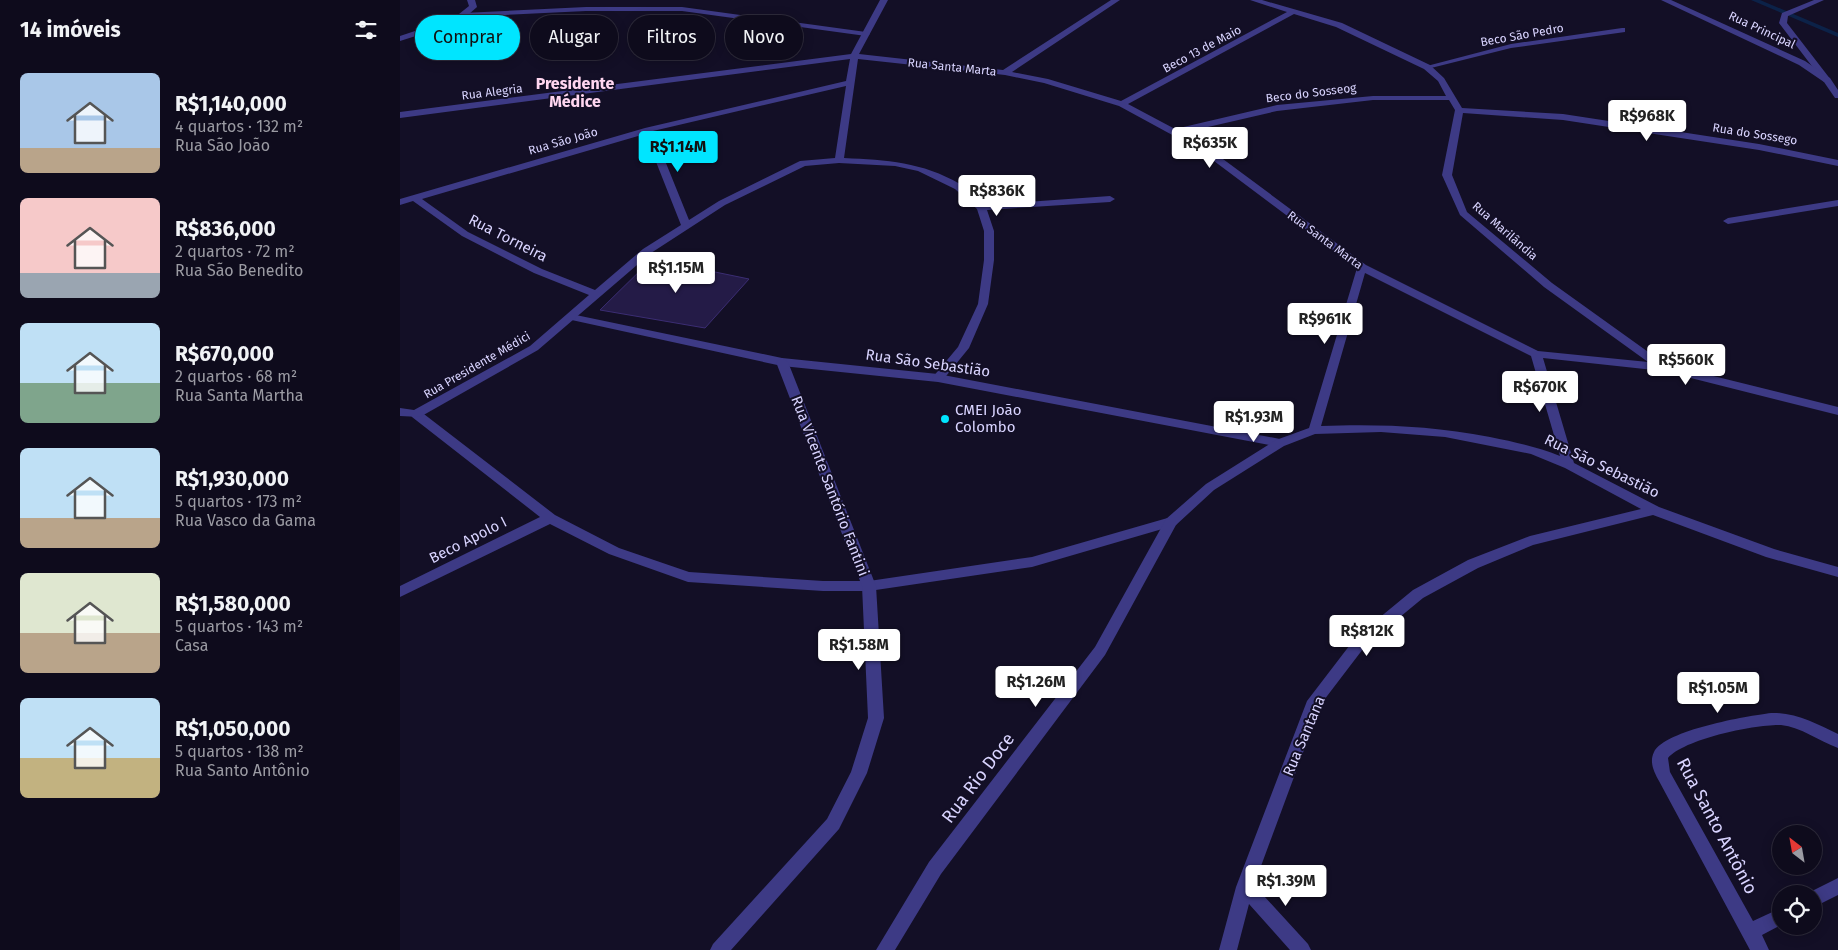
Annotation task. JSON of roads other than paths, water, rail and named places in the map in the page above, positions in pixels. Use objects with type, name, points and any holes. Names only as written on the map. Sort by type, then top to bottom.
[{"type":"street","points":[[463,15],[473,7],[471,0]]},
{"type":"street","points":[[839,160],[854,56],[884,0]]},
{"type":"street","points":[[1005,73],[1116,0]]},
{"type":"street","points":[[1254,0],[1339,25],[1428,66],[1441,80],[1459,110]]},
{"type":"street","name":"Rua Principal","points":[[1665,0],[1802,63],[1827,80],[1838,96]]},
{"type":"street","points":[[1820,0],[1785,15],[1783,24],[1827,80]]},
{"type":"street","points":[[463,15],[586,10],[682,9],[866,34]]},
{"type":"street","name":"Beco 13 de Maio","points":[[1122,104],[1292,12]]},
{"type":"street","name":"Beco São Pedro","points":[[1428,66],[1511,46],[1622,30]]},
{"type":"street","points":[[400,39],[415,34]]},
{"type":"street","name":"Rua Santa Marta","points":[[854,56],[1005,73],[1045,81],[1122,104],[1201,146],[1362,267],[1536,354],[1663,367],[1838,410]]},
{"type":"street","name":"Rua Alegria","points":[[400,115],[854,56]]},
{"type":"street","name":"Rua São João","points":[[400,202],[648,130],[851,82]]},
{"type":"street","name":"Beco do Sosseog","points":[[1175,132],[1277,108],[1373,98],[1452,98]]},
{"type":"street","name":"Rua do Sossego","points":[[1459,110],[1563,117],[1758,147],[1838,163]]},
{"type":"street","name":"Rua Marilândia","points":[[1459,110],[1447,174],[1463,213],[1548,285],[1663,367]]},
{"type":"street","points":[[648,130],[686,226]]},
{"type":"street","name":"Rua Presidente Médici","points":[[416,414],[534,348],[647,251],[722,203],[803,163],[839,160],[895,163],[921,169],[958,187],[980,208]]},
{"type":"street","name":"Rua Torneira","points":[[414,197],[465,234],[538,271],[595,294]]},
{"type":"street","points":[[938,378],[963,348],[983,304],[989,260],[990,231],[980,208],[1110,199]]},
{"type":"street","points":[[1728,221],[1838,203]]},
{"type":"street","points":[[1314,430],[1362,267]]},
{"type":"street","name":"Rua São Sebastião","points":[[571,317],[782,362],[938,378],[1280,443],[1314,430],[1381,428],[1445,434],[1534,450],[1569,465],[1654,510],[1771,553],[1838,572]]},
{"type":"street","points":[[1536,354],[1569,465]]},
{"type":"street","name":"Rua Vicente Santório Fantini","points":[[719,950],[833,824],[859,774],[876,718],[869,586],[782,362]]},
{"type":"street","points":[[400,412],[416,414],[550,518],[614,551],[688,577],[823,586],[869,586],[1032,562],[1172,522]]},
{"type":"street","name":"Rua Rio Doce","points":[[885,950],[934,868],[1100,651],[1172,522],[1210,487],[1280,443]]},
{"type":"street","name":"Rua Santana","points":[[1228,950],[1245,886],[1315,701],[1361,641],[1418,594],[1473,564],[1530,541],[1654,510]]},
{"type":"street","name":"Beco Apolo I","points":[[400,592],[550,518]]},
{"type":"street","name":"Rua Santo Antônio","points":[[1760,950],[1671,789],[1659,765],[1661,753],[1672,743],[1741,723],[1780,719],[1838,741]]},
{"type":"street","points":[[1245,886],[1302,950]]},
{"type":"street","points":[[1822,895],[1838,886]]},
{"type":"street","points":[[1750,932],[1772,921]]},
{"type":"waterway","points":[[1754,0],[1838,35]]},
{"type":"place","name":"CMEI João Colombo","points":[[945,419]]},
{"type":"district","name":"Presidente Médice","points":[[575,92]]}]
